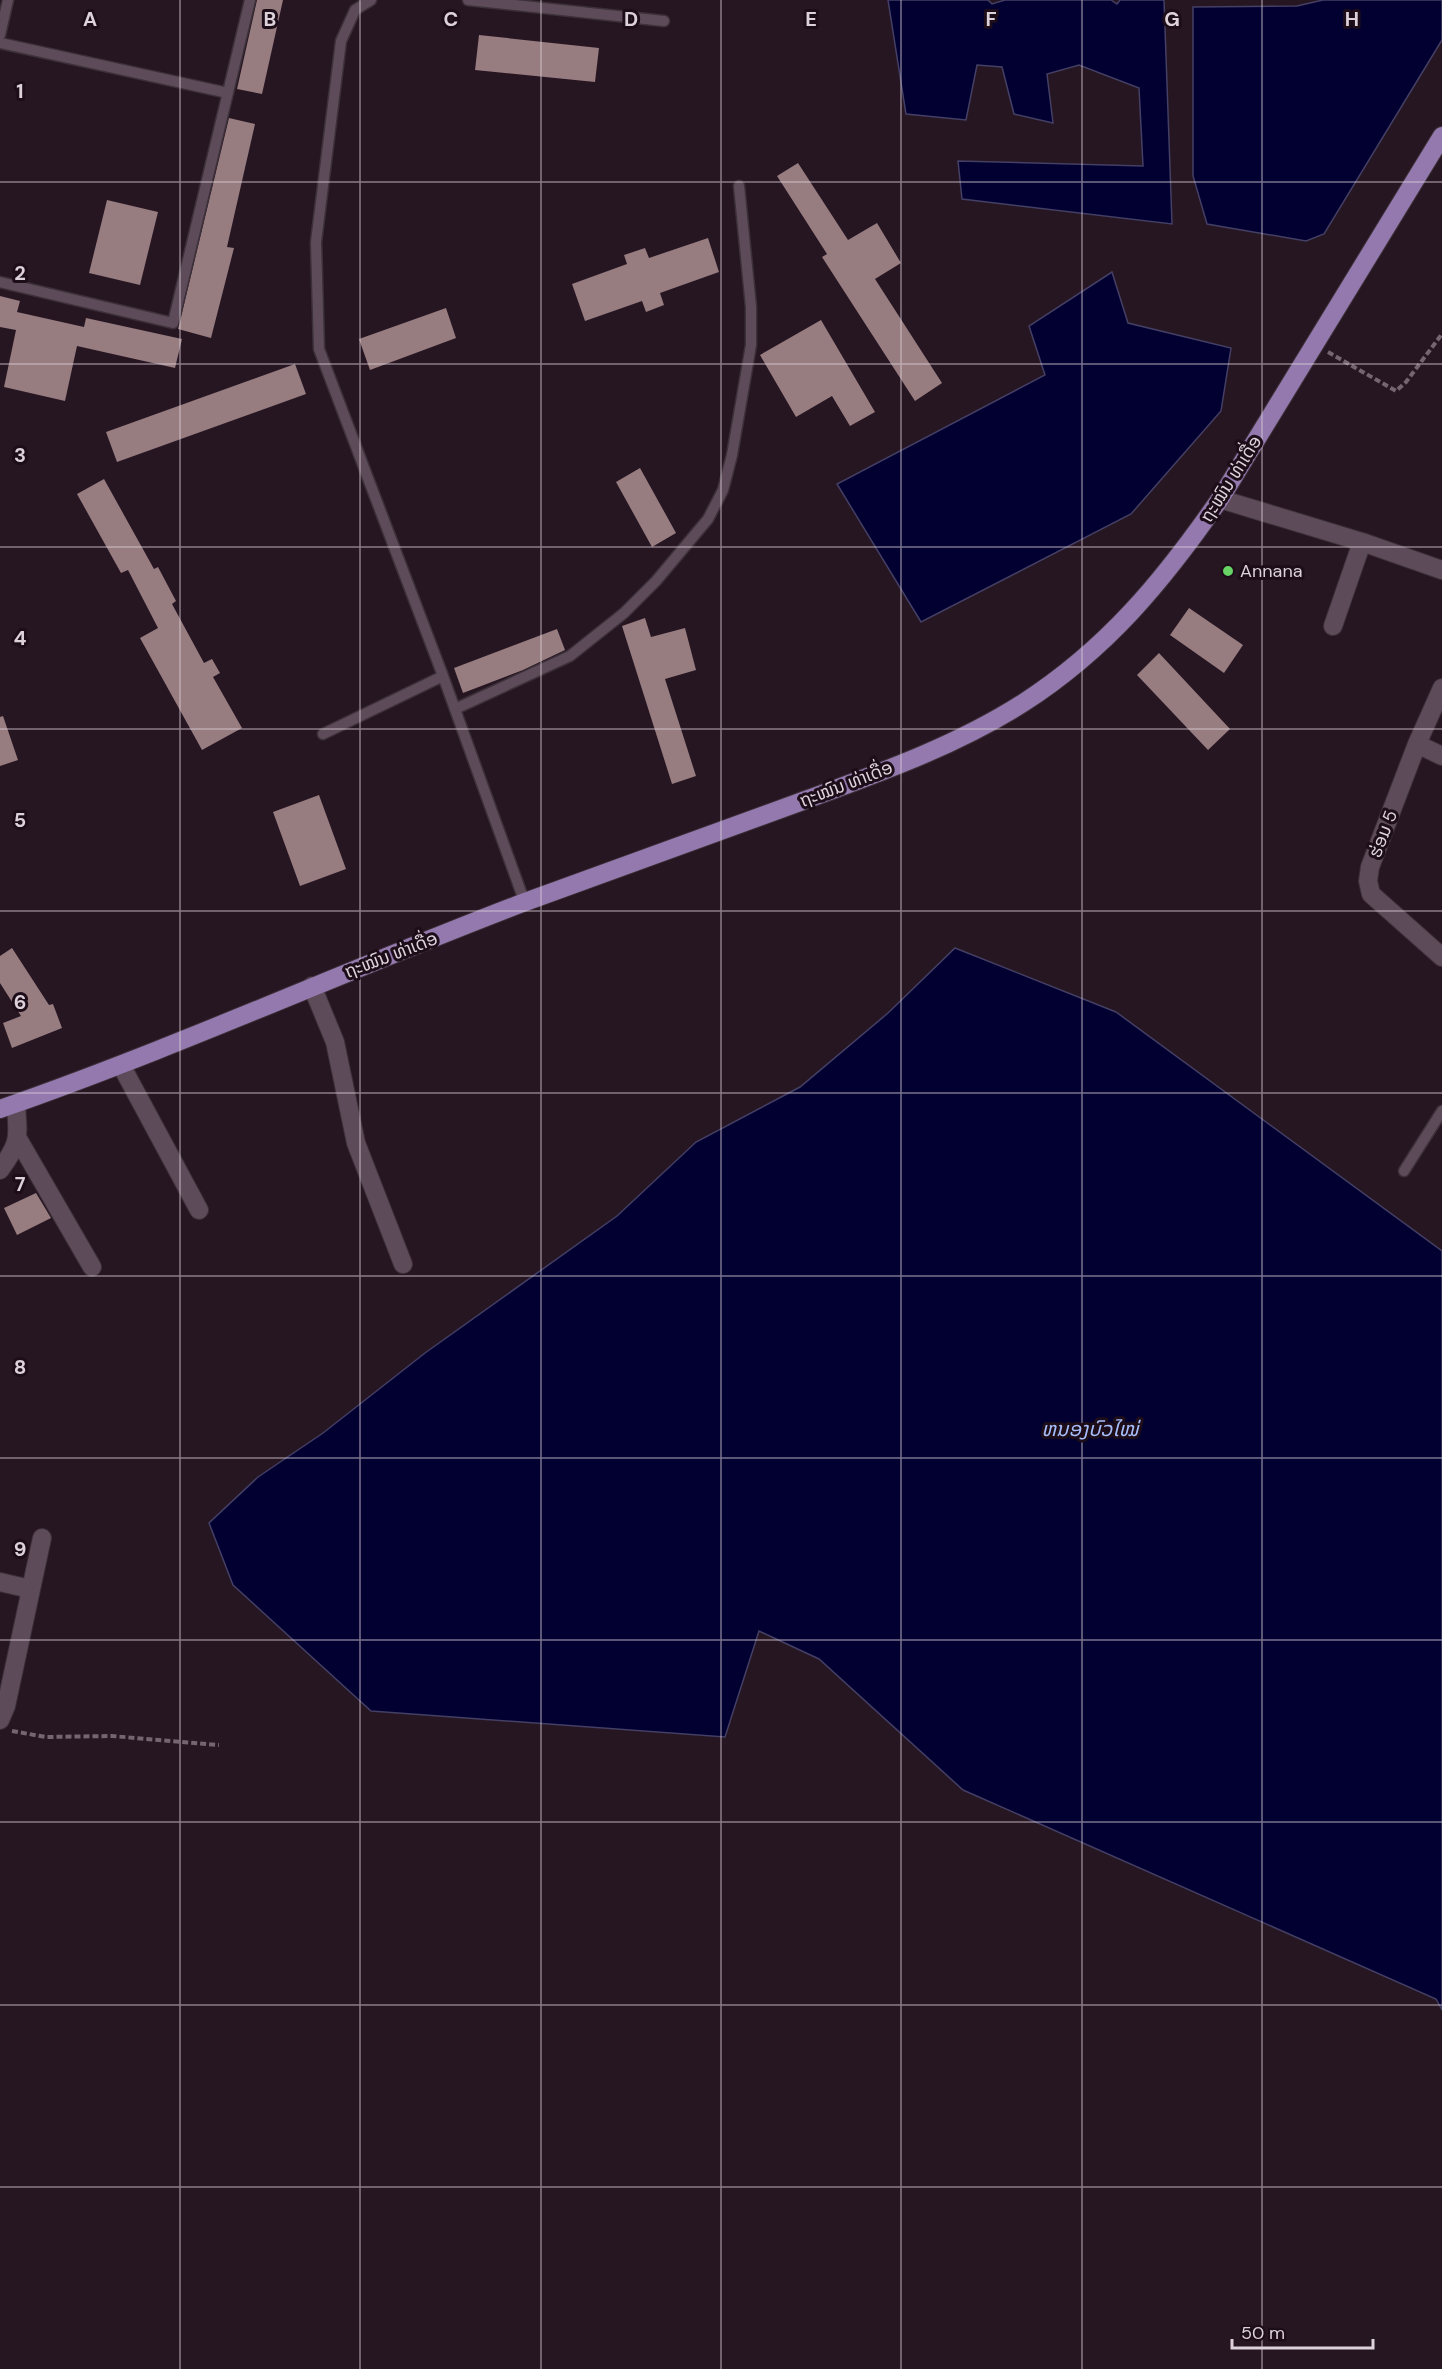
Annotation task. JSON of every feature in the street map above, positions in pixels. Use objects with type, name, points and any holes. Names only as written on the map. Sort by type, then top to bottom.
[{"type":"main road","name":"ຖະໝົນ ທ່າເດື່ອ","points":[[8,1106],[121,1065],[312,986],[525,903],[884,771],[979,729],[1025,702],[1059,677],[1121,623],[1164,576],[1220,499],[1442,136]]},
{"type":"street","points":[[1220,499],[1362,542],[1442,570]]},
{"type":"street","points":[[1334,626],[1362,542]]},
{"type":"street","name":"ຮ່ອມ 5","points":[[1442,688],[1417,744],[1370,867],[1368,881],[1371,894],[1442,957]]},
{"type":"street","points":[[1417,744],[1442,756]]},
{"type":"street","points":[[312,986],[335,1042],[356,1143],[403,1264]]},
{"type":"street","points":[[121,1065],[199,1210]]},
{"type":"street","points":[[8,1106],[18,1139],[92,1267]]},
{"type":"street","points":[[0,1170],[12,1153],[18,1139]]},
{"type":"street","points":[[6,1725],[6,1706],[42,1538]]},
{"type":"street","points":[[0,1582],[30,1589]]},
{"type":"lane","points":[[0,35],[8,0]]},
{"type":"lane","points":[[0,282],[173,323],[250,0]]},
{"type":"lane","points":[[370,0],[355,10],[341,41],[316,242],[319,349],[443,676],[525,903]]},
{"type":"lane","points":[[468,0],[664,21]]},
{"type":"lane","points":[[0,43],[228,93]]},
{"type":"lane","points":[[455,709],[570,656],[624,613],[656,580],[708,519],[723,490],[732,455],[751,345],[751,307],[740,186]]},
{"type":"lane","points":[[323,734],[443,676]]},
{"type":"lane","points":[[1404,1171],[1442,1111]]},
{"type":"path","points":[[1314,344],[1396,390],[1406,382],[1442,334]]},
{"type":"path","points":[[6,1725],[46,1737],[112,1736],[219,1745]]},
{"type":"water","points":[[888,0],[988,0],[992,4],[1005,0],[1111,0],[1117,4],[1120,0],[1164,0],[1172,224],[962,199],[958,161],[1143,166],[1139,88],[1079,65],[1047,74],[1053,123],[1014,114],[1002,67],[977,65],[966,120],[906,114]]},
{"type":"water","points":[[1323,0],[1442,0],[1442,40],[1324,234],[1306,241],[1207,224],[1193,176],[1193,7],[1297,6]]},
{"type":"water","points":[[1112,272],[1128,323],[1231,348],[1221,411],[1131,514],[921,622],[837,484],[1045,375],[1029,326]]},
{"type":"water","name":"ຫນອງບົວໄໝ່","points":[[955,948],[1116,1012],[1442,1251],[1442,2010],[1436,1999],[963,1790],[819,1659],[759,1631],[725,1737],[371,1711],[233,1585],[209,1523],[258,1477],[323,1433],[425,1353],[617,1216],[696,1142],[800,1087],[888,1013]]},
{"type":"building","points":[[257,0],[283,0],[262,94],[237,89]]},
{"type":"building","points":[[479,35],[599,48],[595,82],[475,70]]},
{"type":"building","points":[[229,118],[255,124],[227,247],[234,248],[211,338],[178,329]]},
{"type":"building","points":[[798,163],[848,240],[877,223],[901,263],[875,279],[942,383],[915,401],[822,257],[827,254],[777,176]]},
{"type":"building","points":[[107,200],[158,212],[140,285],[89,273]]},
{"type":"building","points":[[708,238],[719,272],[660,293],[664,305],[646,312],[642,301],[585,321],[572,284],[627,264],[624,255],[645,248],[649,258]]},
{"type":"building","points":[[0,296],[20,301],[17,312],[84,327],[86,318],[182,339],[175,368],[77,346],[65,401],[4,387],[16,330],[0,327]]},
{"type":"building","points":[[446,308],[456,338],[370,370],[359,339]]},
{"type":"building","points":[[821,320],[875,412],[850,426],[832,396],[796,417],[760,355]]},
{"type":"building","points":[[295,364],[306,394],[117,462],[106,432]]},
{"type":"building","points":[[640,468],[676,533],[652,547],[616,482]]},
{"type":"building","points":[[104,479],[154,569],[158,567],[176,601],[172,604],[204,663],[212,659],[220,673],[213,677],[242,728],[202,750],[140,638],[158,628],[128,570],[121,573],[77,494]]},
{"type":"building","points":[[1189,608],[1243,645],[1224,673],[1170,635]]},
{"type":"building","points":[[645,618],[651,637],[685,628],[696,670],[665,679],[696,776],[672,784],[622,626]]},
{"type":"building","points":[[557,629],[565,650],[523,670],[463,693],[454,668]]},
{"type":"building","points":[[1159,653],[1230,729],[1208,750],[1137,675]]},
{"type":"building","points":[[3,716],[18,760],[0,766],[0,717]]},
{"type":"building","points":[[319,795],[346,869],[300,886],[273,812]]},
{"type":"building","points":[[12,948],[49,1005],[53,1004],[62,1028],[12,1048],[3,1023],[21,1016],[0,983],[0,956]]},
{"type":"building","points":[[36,1193],[51,1218],[17,1235],[4,1208]]},
{"type":"place","name":"Annana","points":[[1228,571]]}]
